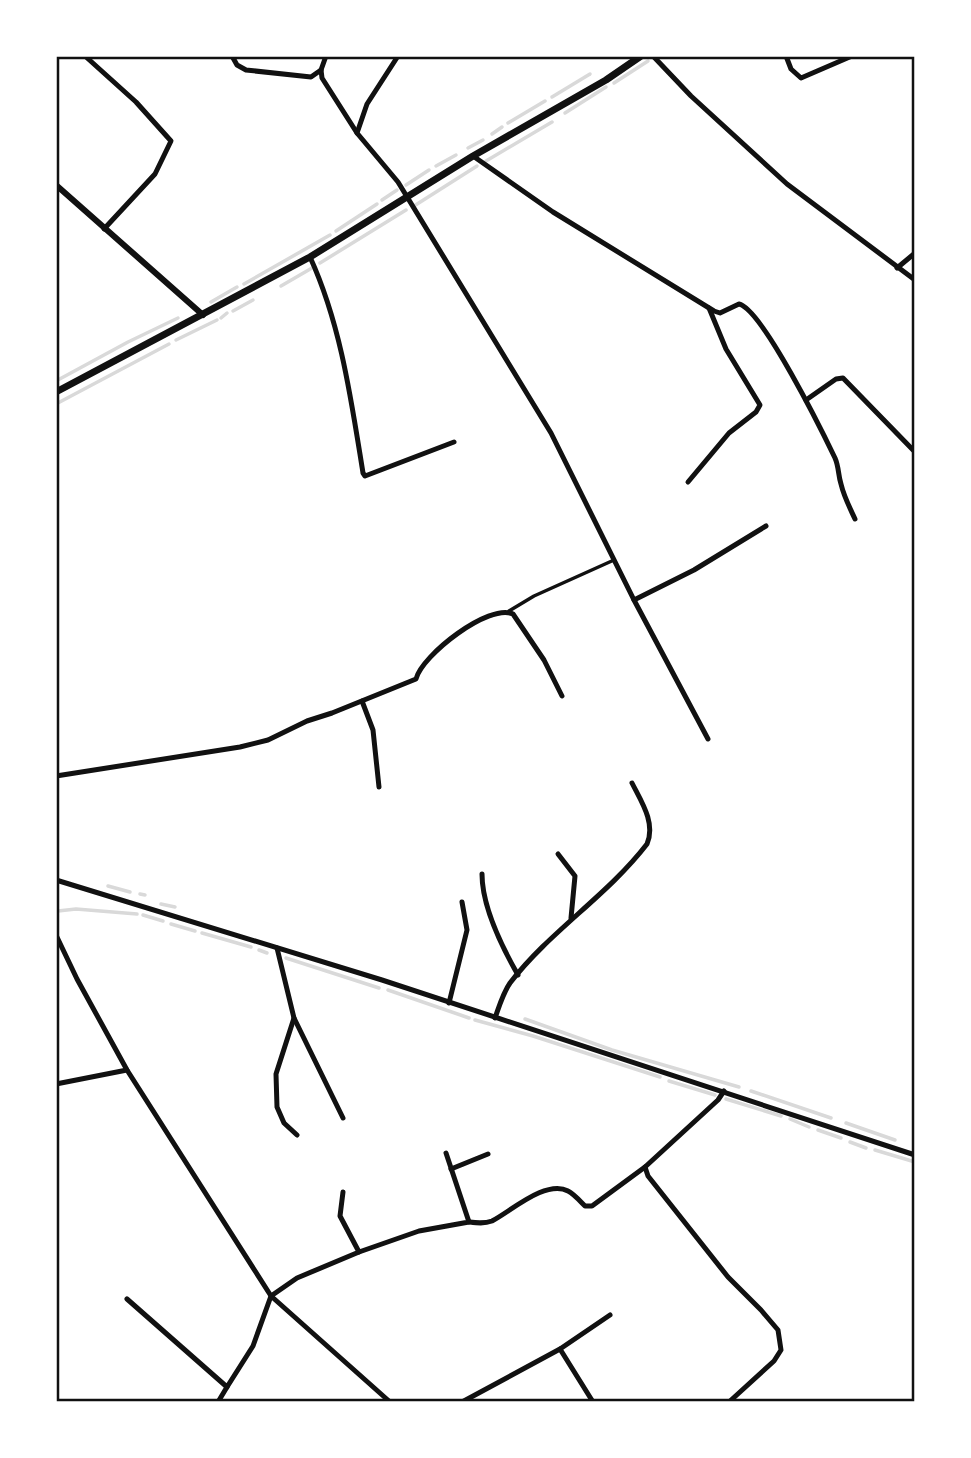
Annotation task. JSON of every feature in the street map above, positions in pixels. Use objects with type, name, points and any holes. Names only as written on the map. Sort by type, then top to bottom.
[{"type":"main road","points":[[56,392],[310,257],[472,156],[606,80],[641,56]]},
{"type":"street","points":[[85,56],[130,95],[171,141],[155,174],[104,229]]},
{"type":"street","points":[[232,56],[237,65],[246,70],[311,77],[321,70],[326,56]]},
{"type":"street","points":[[357,133],[367,104],[398,56]]},
{"type":"street","points":[[653,56],[691,96],[787,184],[915,280]]},
{"type":"street","points":[[786,56],[795,75],[801,78],[852,56]]},
{"type":"street","points":[[321,70],[326,87],[357,133],[407,196],[551,433],[634,600],[708,739]]},
{"type":"street","points":[[472,156],[553,212],[709,308],[720,313],[740,304],[748,308],[773,343],[806,400],[838,467],[840,483],[855,519]]},
{"type":"street","points":[[56,185],[203,315]]},
{"type":"street","points":[[897,268],[915,253]]},
{"type":"street","points":[[310,257],[339,336],[365,476],[370,477],[454,442]]},
{"type":"street","points":[[688,482],[729,433],[760,405],[726,349],[709,308]]},
{"type":"street","points":[[806,400],[836,379],[843,378],[915,452]]},
{"type":"street","points":[[634,600],[694,570],[766,526]]},
{"type":"street","points":[[56,776],[254,744],[416,680],[424,663],[470,625],[509,611],[534,596],[614,560]]},
{"type":"street","points":[[509,611],[531,638],[562,696]]},
{"type":"street","points":[[362,701],[373,730],[379,787]]},
{"type":"street","points":[[495,1018],[509,985],[527,961],[571,918],[598,897],[641,852],[650,836],[647,814],[632,783]]},
{"type":"street","points":[[558,854],[575,876],[571,918]]},
{"type":"street","points":[[482,874],[484,890],[503,949],[518,975]]},
{"type":"street","points":[[56,880],[724,1091],[915,1155]]},
{"type":"street","points":[[449,1003],[467,930],[462,902]]},
{"type":"street","points":[[56,935],[127,1070],[271,1296],[390,1402]]},
{"type":"street","points":[[277,948],[294,1018],[343,1118]]},
{"type":"street","points":[[294,1018],[276,1074],[277,1108],[284,1123],[297,1135]]},
{"type":"street","points":[[56,1084],[127,1070]]},
{"type":"street","points":[[218,1402],[253,1346],[271,1296],[297,1278],[419,1231],[491,1221],[522,1201],[558,1188],[568,1191],[585,1206],[592,1206],[645,1167],[718,1100],[724,1091]]},
{"type":"street","points":[[446,1153],[469,1222]]},
{"type":"street","points":[[451,1169],[488,1154]]},
{"type":"street","points":[[645,1167],[648,1176],[728,1277],[778,1330],[781,1350],[775,1361],[729,1402]]},
{"type":"street","points":[[343,1192],[340,1216],[359,1252]]},
{"type":"street","points":[[127,1299],[228,1387]]},
{"type":"street","points":[[462,1402],[560,1349],[610,1315]]},
{"type":"street","points":[[560,1349],[593,1402]]},
{"type":"waterway","points":[[614,83],[648,61]]},
{"type":"waterway","points":[[552,97],[590,74]]},
{"type":"waterway","points":[[565,113],[606,87]]},
{"type":"waterway","points":[[508,123],[545,101]]},
{"type":"waterway","points":[[486,161],[552,122]]},
{"type":"waterway","points":[[492,134],[502,127]]},
{"type":"waterway","points":[[468,148],[483,140]]},
{"type":"waterway","points":[[436,166],[456,155]]},
{"type":"waterway","points":[[414,206],[477,166]]},
{"type":"waterway","points":[[406,185],[429,170]]},
{"type":"waterway","points":[[382,200],[397,190]]},
{"type":"waterway","points":[[336,231],[377,204]]},
{"type":"waterway","points":[[320,263],[406,210]]},
{"type":"waterway","points":[[244,284],[330,235]]},
{"type":"waterway","points":[[281,286],[312,268]]},
{"type":"waterway","points":[[211,302],[237,287]]},
{"type":"waterway","points":[[233,311],[253,300]]},
{"type":"waterway","points":[[221,318],[227,313]]},
{"type":"waterway","points":[[56,381],[178,318]]},
{"type":"waterway","points":[[176,340],[217,320]]},
{"type":"waterway","points":[[56,404],[169,344]]},
{"type":"waterway","points":[[108,886],[130,892]]},
{"type":"waterway","points":[[140,894],[145,895]]},
{"type":"waterway","points":[[161,904],[175,907]]},
{"type":"waterway","points":[[58,911],[76,909],[137,914]]},
{"type":"waterway","points":[[143,915],[163,921]]},
{"type":"waterway","points":[[171,924],[195,931]]},
{"type":"waterway","points":[[202,933],[251,947]]},
{"type":"waterway","points":[[259,950],[267,953]]},
{"type":"waterway","points":[[286,958],[379,988]]},
{"type":"waterway","points":[[388,990],[469,1018]]},
{"type":"waterway","points":[[525,1019],[612,1050],[739,1087]]},
{"type":"waterway","points":[[475,1020],[660,1077]]},
{"type":"waterway","points":[[669,1081],[715,1095]]},
{"type":"waterway","points":[[751,1091],[831,1118]]},
{"type":"waterway","points":[[726,1099],[781,1116]]},
{"type":"waterway","points":[[790,1119],[809,1127]]},
{"type":"waterway","points":[[846,1123],[895,1140]]},
{"type":"waterway","points":[[818,1130],[841,1138]]},
{"type":"waterway","points":[[850,1142],[866,1148]]},
{"type":"waterway","points":[[875,1150],[915,1162]]}]
